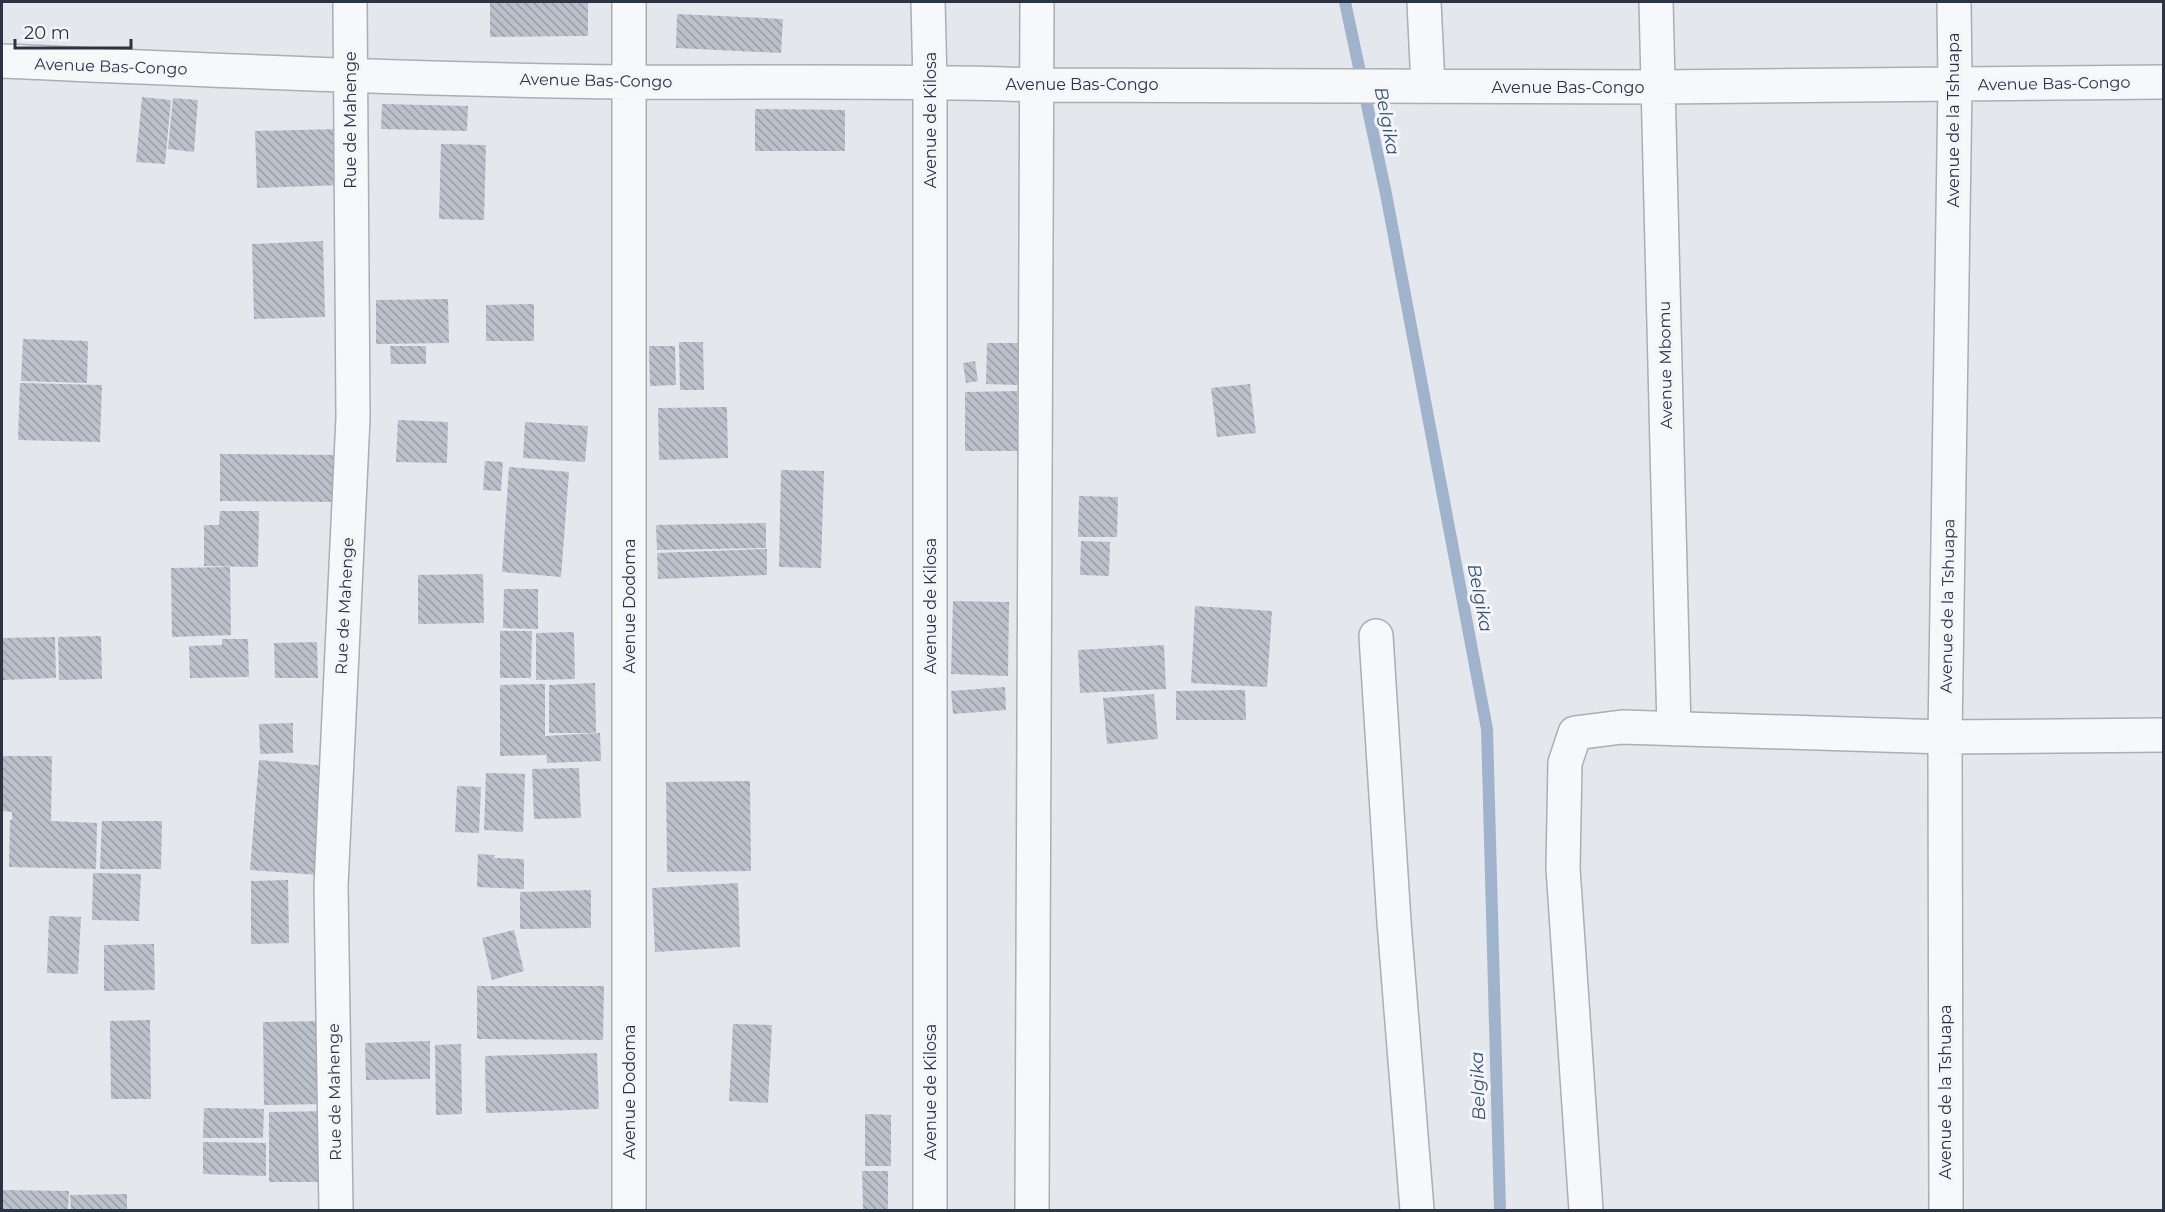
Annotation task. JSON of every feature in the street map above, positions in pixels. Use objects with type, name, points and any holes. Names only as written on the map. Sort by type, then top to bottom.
[{"type":"street","name":"Rue de Mahenge","points":[[336,1210],[331,886],[353,418],[350,2]]},
{"type":"street","name":"Avenue Dodoma","points":[[629,2],[629,1210]]},
{"type":"street","name":"Avenue de Kilosa","points":[[928,2],[930,82],[930,1210]]},
{"type":"street","points":[[1032,1210],[1037,2]]},
{"type":"street","points":[[1417,86],[1424,2]]},
{"type":"street","name":"Avenue Mbomu","points":[[1656,2],[1674,729]]},
{"type":"street","name":"Avenue de la Tshuapa","points":[[1946,1210],[1945,737],[1955,84],[1954,2]]},
{"type":"street","name":"Avenue Bas-Congo","points":[[2,61],[350,75],[629,82],[1659,87],[2163,82]]},
{"type":"street","points":[[1376,636],[1394,922],[1417,1210]]},
{"type":"street","points":[[1586,1210],[1563,868],[1565,763],[1575,733],[1622,727],[1945,737],[2163,735]]},
{"type":"building","points":[[490,2],[588,2],[588,36],[490,37]]},
{"type":"building","points":[[677,14],[783,19],[781,53],[676,48]]},
{"type":"building","points":[[142,97],[171,100],[165,164],[136,162]]},
{"type":"building","points":[[173,98],[198,100],[194,152],[168,149]]},
{"type":"building","points":[[382,104],[468,106],[467,131],[381,129]]},
{"type":"building","points":[[755,109],[845,110],[845,151],[755,151]]},
{"type":"building","points":[[341,129],[342,185],[257,188],[255,131]]},
{"type":"building","points":[[441,144],[486,145],[484,220],[439,219]]},
{"type":"building","points":[[323,241],[325,317],[254,319],[252,244]]},
{"type":"building","points":[[448,299],[449,343],[376,344],[376,300]]},
{"type":"building","points":[[534,304],[534,341],[486,341],[486,305]]},
{"type":"building","points":[[23,339],[88,341],[87,383],[21,381]]},
{"type":"building","points":[[679,342],[703,342],[704,390],[680,390]]},
{"type":"building","points":[[987,343],[1020,343],[1019,385],[986,384]]},
{"type":"building","points":[[390,346],[426,346],[426,364],[391,364]]},
{"type":"building","points":[[649,346],[675,346],[676,385],[650,386]]},
{"type":"building","points":[[975,361],[978,381],[966,383],[963,363]]},
{"type":"building","points":[[20,383],[102,385],[100,442],[18,440]]},
{"type":"building","points":[[1250,384],[1256,433],[1217,437],[1211,388]]},
{"type":"building","points":[[1017,391],[1018,451],[965,451],[965,392]]},
{"type":"building","points":[[727,407],[728,458],[659,460],[658,408]]},
{"type":"building","points":[[398,420],[448,422],[447,463],[396,462]]},
{"type":"building","points":[[525,422],[588,426],[585,462],[523,458]]},
{"type":"building","points":[[220,454],[343,455],[342,502],[220,501]]},
{"type":"building","points":[[485,461],[503,462],[501,491],[483,490]]},
{"type":"building","points":[[509,467],[569,472],[561,577],[502,572]]},
{"type":"building","points":[[781,470],[824,471],[821,568],[779,567]]},
{"type":"building","points":[[1079,496],[1118,497],[1117,537],[1078,537]]},
{"type":"building","points":[[220,511],[259,511],[258,567],[204,566],[204,525],[219,525]]},
{"type":"building","points":[[766,523],[766,548],[657,550],[656,525]]},
{"type":"building","points":[[1081,541],[1110,542],[1109,576],[1080,575]]},
{"type":"building","points":[[767,549],[767,575],[658,579],[657,553]]},
{"type":"building","points":[[230,567],[231,635],[172,637],[171,568]]},
{"type":"building","points":[[483,574],[484,623],[418,624],[418,575]]},
{"type":"building","points":[[504,589],[538,589],[538,629],[503,628]]},
{"type":"building","points":[[953,601],[1009,602],[1008,676],[951,674]]},
{"type":"building","points":[[1195,606],[1272,611],[1267,687],[1191,683]]},
{"type":"building","points":[[500,631],[532,631],[531,678],[500,678]]},
{"type":"building","points":[[574,632],[575,679],[536,680],[536,633]]},
{"type":"building","points":[[101,636],[102,679],[59,680],[58,637]]},
{"type":"building","points":[[55,637],[56,678],[2,680],[2,638]]},
{"type":"building","points":[[222,639],[248,639],[249,677],[190,678],[189,646],[222,645]]},
{"type":"building","points":[[317,642],[318,678],[275,678],[274,643]]},
{"type":"building","points":[[1164,645],[1166,689],[1080,693],[1078,650]]},
{"type":"building","points":[[595,683],[596,733],[549,733],[549,685]]},
{"type":"building","points":[[545,684],[545,736],[600,733],[601,761],[547,763],[546,748],[546,755],[500,756],[500,685]]},
{"type":"building","points":[[1005,687],[1006,710],[953,714],[951,691]]},
{"type":"building","points":[[1245,690],[1246,720],[1176,720],[1176,691]]},
{"type":"building","points":[[1154,694],[1158,739],[1107,744],[1103,698]]},
{"type":"building","points":[[293,723],[293,753],[260,754],[259,724]]},
{"type":"building","points":[[2,756],[52,756],[51,821],[97,823],[96,869],[9,867],[12,812],[2,811]]},
{"type":"building","points":[[259,760],[327,766],[319,875],[250,870]]},
{"type":"building","points":[[579,768],[581,818],[534,819],[532,769]]},
{"type":"building","points":[[486,773],[525,774],[523,832],[484,830]]},
{"type":"building","points":[[750,781],[751,871],[667,872],[666,782]]},
{"type":"building","points":[[457,786],[481,787],[479,833],[455,832]]},
{"type":"building","points":[[102,821],[162,821],[161,869],[100,869]]},
{"type":"building","points":[[478,854],[495,855],[494,858],[524,859],[524,889],[477,887]]},
{"type":"building","points":[[93,873],[141,874],[139,921],[92,920]]},
{"type":"building","points":[[288,880],[289,943],[251,944],[251,881]]},
{"type":"building","points":[[738,883],[740,947],[655,952],[652,888]]},
{"type":"building","points":[[591,890],[591,928],[520,929],[520,892]]},
{"type":"building","points":[[49,916],[81,917],[78,974],[47,973]]},
{"type":"building","points":[[514,930],[524,971],[492,980],[482,938]]},
{"type":"building","points":[[154,944],[155,990],[104,991],[104,945]]},
{"type":"building","points":[[477,986],[604,986],[603,1040],[477,1039]]},
{"type":"building","points":[[150,1020],[151,1099],[111,1099],[110,1021]]},
{"type":"building","points":[[327,1021],[327,1104],[264,1105],[263,1022]]},
{"type":"building","points":[[733,1024],[772,1025],[768,1103],[729,1101]]},
{"type":"building","points":[[430,1041],[430,1079],[366,1080],[365,1043]]},
{"type":"building","points":[[461,1044],[462,1114],[436,1115],[435,1045]]},
{"type":"building","points":[[597,1053],[599,1109],[486,1113],[485,1056]]},
{"type":"building","points":[[204,1108],[264,1109],[263,1138],[203,1138]]},
{"type":"building","points":[[330,1111],[331,1182],[269,1182],[269,1112]]},
{"type":"building","points":[[865,1114],[891,1115],[891,1166],[865,1166]]},
{"type":"building","points":[[203,1142],[266,1143],[266,1176],[203,1174]]},
{"type":"building","points":[[862,1171],[888,1171],[888,1210],[863,1210]]},
{"type":"building","points":[[2,1190],[69,1191],[68,1210],[2,1210]]},
{"type":"building","points":[[127,1194],[127,1210],[71,1210],[70,1195]]},
{"type":"waterway","name":"Belgika","points":[[1345,2],[1386,194],[1487,729],[1500,1210]]}]
